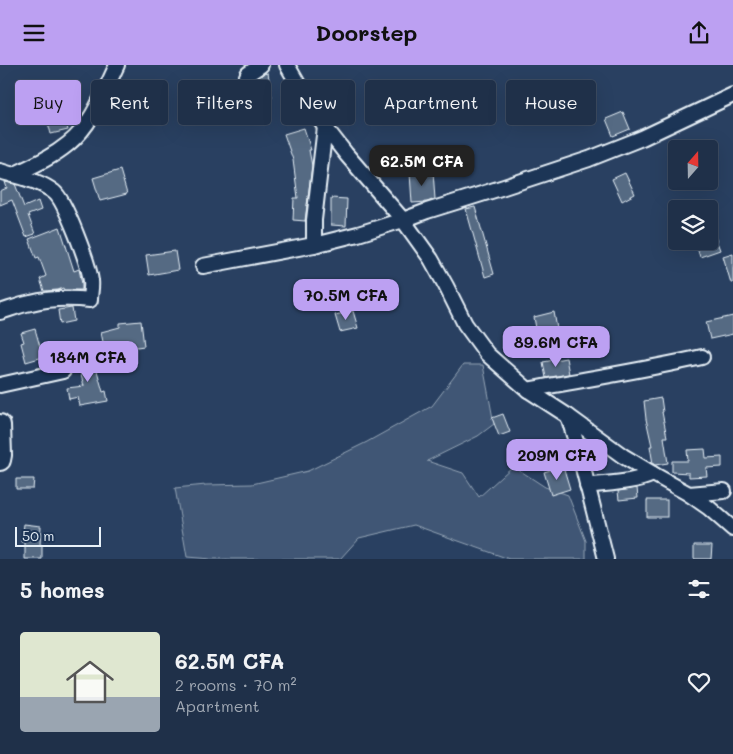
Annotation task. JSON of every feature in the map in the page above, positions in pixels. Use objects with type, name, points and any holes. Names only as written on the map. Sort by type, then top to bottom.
[{"type":"main road","points":[[0,425],[0,460]]},
{"type":"street","points":[[6,173],[43,161],[68,144],[84,127],[99,104],[117,65]]},
{"type":"street","points":[[245,80],[248,74],[261,65]]},
{"type":"street","points":[[286,65],[325,127],[403,220],[431,259],[465,324],[488,354],[528,390],[623,456],[653,475],[690,494],[733,529]]},
{"type":"street","points":[[204,267],[314,245],[403,220],[589,159],[733,95]]},
{"type":"street","points":[[314,245],[314,220],[325,127]]},
{"type":"street","points":[[0,313],[31,303],[48,300],[90,300],[92,282],[70,218],[60,198],[56,193],[43,185],[6,173]]},
{"type":"street","points":[[528,390],[702,357]]},
{"type":"street","points":[[0,385],[63,371]]},
{"type":"street","points":[[568,416],[598,523],[606,559]]},
{"type":"street","points":[[587,486],[653,475]]},
{"type":"street","points":[[690,494],[724,491]]},
{"type":"shaded area","points":[[463,365],[483,365],[494,424],[478,436],[427,461],[463,473],[479,497],[513,466],[545,487],[568,495],[586,541],[586,559],[509,559],[414,525],[359,538],[340,559],[211,559],[187,557],[175,488],[252,484],[308,471],[367,442],[432,406]]},
{"type":"building","points":[[268,73],[269,80],[255,80]]},
{"type":"building","points":[[623,112],[630,129],[613,136],[606,119]]},
{"type":"building","points":[[49,125],[67,125],[68,130],[51,134]]},
{"type":"building","points":[[304,128],[311,150],[309,150],[312,166],[305,221],[293,220],[294,198],[298,198],[293,160],[284,134]]},
{"type":"building","points":[[120,170],[127,194],[100,201],[93,178]]},
{"type":"building","points":[[433,171],[435,199],[427,202],[412,203],[410,173]]},
{"type":"building","points":[[625,173],[635,194],[622,201],[612,179]]},
{"type":"building","points":[[5,182],[15,184],[24,207],[38,201],[41,210],[28,215],[35,234],[26,237],[12,200],[0,205],[0,191],[7,188]]},
{"type":"building","points":[[331,198],[347,199],[346,226],[331,225]]},
{"type":"building","points":[[475,207],[494,274],[485,277],[466,209]]},
{"type":"building","points":[[60,227],[74,271],[79,269],[82,290],[64,290],[63,288],[44,291],[40,279],[46,276],[39,257],[36,258],[29,239]]},
{"type":"building","points":[[718,245],[720,250],[700,257],[698,250],[718,250]]},
{"type":"building","points":[[175,251],[178,270],[149,275],[146,255]]},
{"type":"building","points":[[733,253],[733,283],[731,283],[723,256]]},
{"type":"building","points":[[72,308],[74,321],[60,324],[58,310]]},
{"type":"building","points":[[353,311],[358,328],[340,332],[335,315]]},
{"type":"building","points":[[554,312],[557,329],[537,334],[534,317]]},
{"type":"building","points":[[733,316],[733,334],[710,339],[706,322]]},
{"type":"building","points":[[141,321],[144,346],[123,349],[122,343],[104,347],[101,332],[120,327],[120,323]]},
{"type":"building","points":[[35,329],[43,357],[26,362],[21,343],[24,342],[21,333]]},
{"type":"building","points":[[92,353],[103,392],[106,391],[108,401],[80,406],[78,397],[69,399],[67,388],[84,386],[76,357]]},
{"type":"building","points":[[566,358],[569,374],[546,378],[543,362]]},
{"type":"building","points":[[661,398],[667,437],[664,437],[668,463],[655,465],[653,464],[650,446],[652,446],[644,401]]},
{"type":"building","points":[[503,414],[510,432],[499,436],[492,418]]},
{"type":"building","points":[[705,449],[706,458],[722,457],[722,467],[706,468],[707,476],[689,477],[689,473],[672,472],[672,461],[688,461],[687,450]]},
{"type":"building","points":[[563,466],[570,489],[551,495],[544,472]]},
{"type":"building","points":[[16,479],[34,479],[33,489],[16,489]]},
{"type":"building","points":[[637,488],[638,498],[619,500],[618,491]]},
{"type":"building","points":[[647,500],[667,500],[667,517],[647,517]]},
{"type":"building","points":[[24,524],[41,526],[40,545],[42,545],[42,559],[25,559],[25,542],[22,542]]},
{"type":"building","points":[[694,545],[712,545],[711,559],[694,559]]}]
